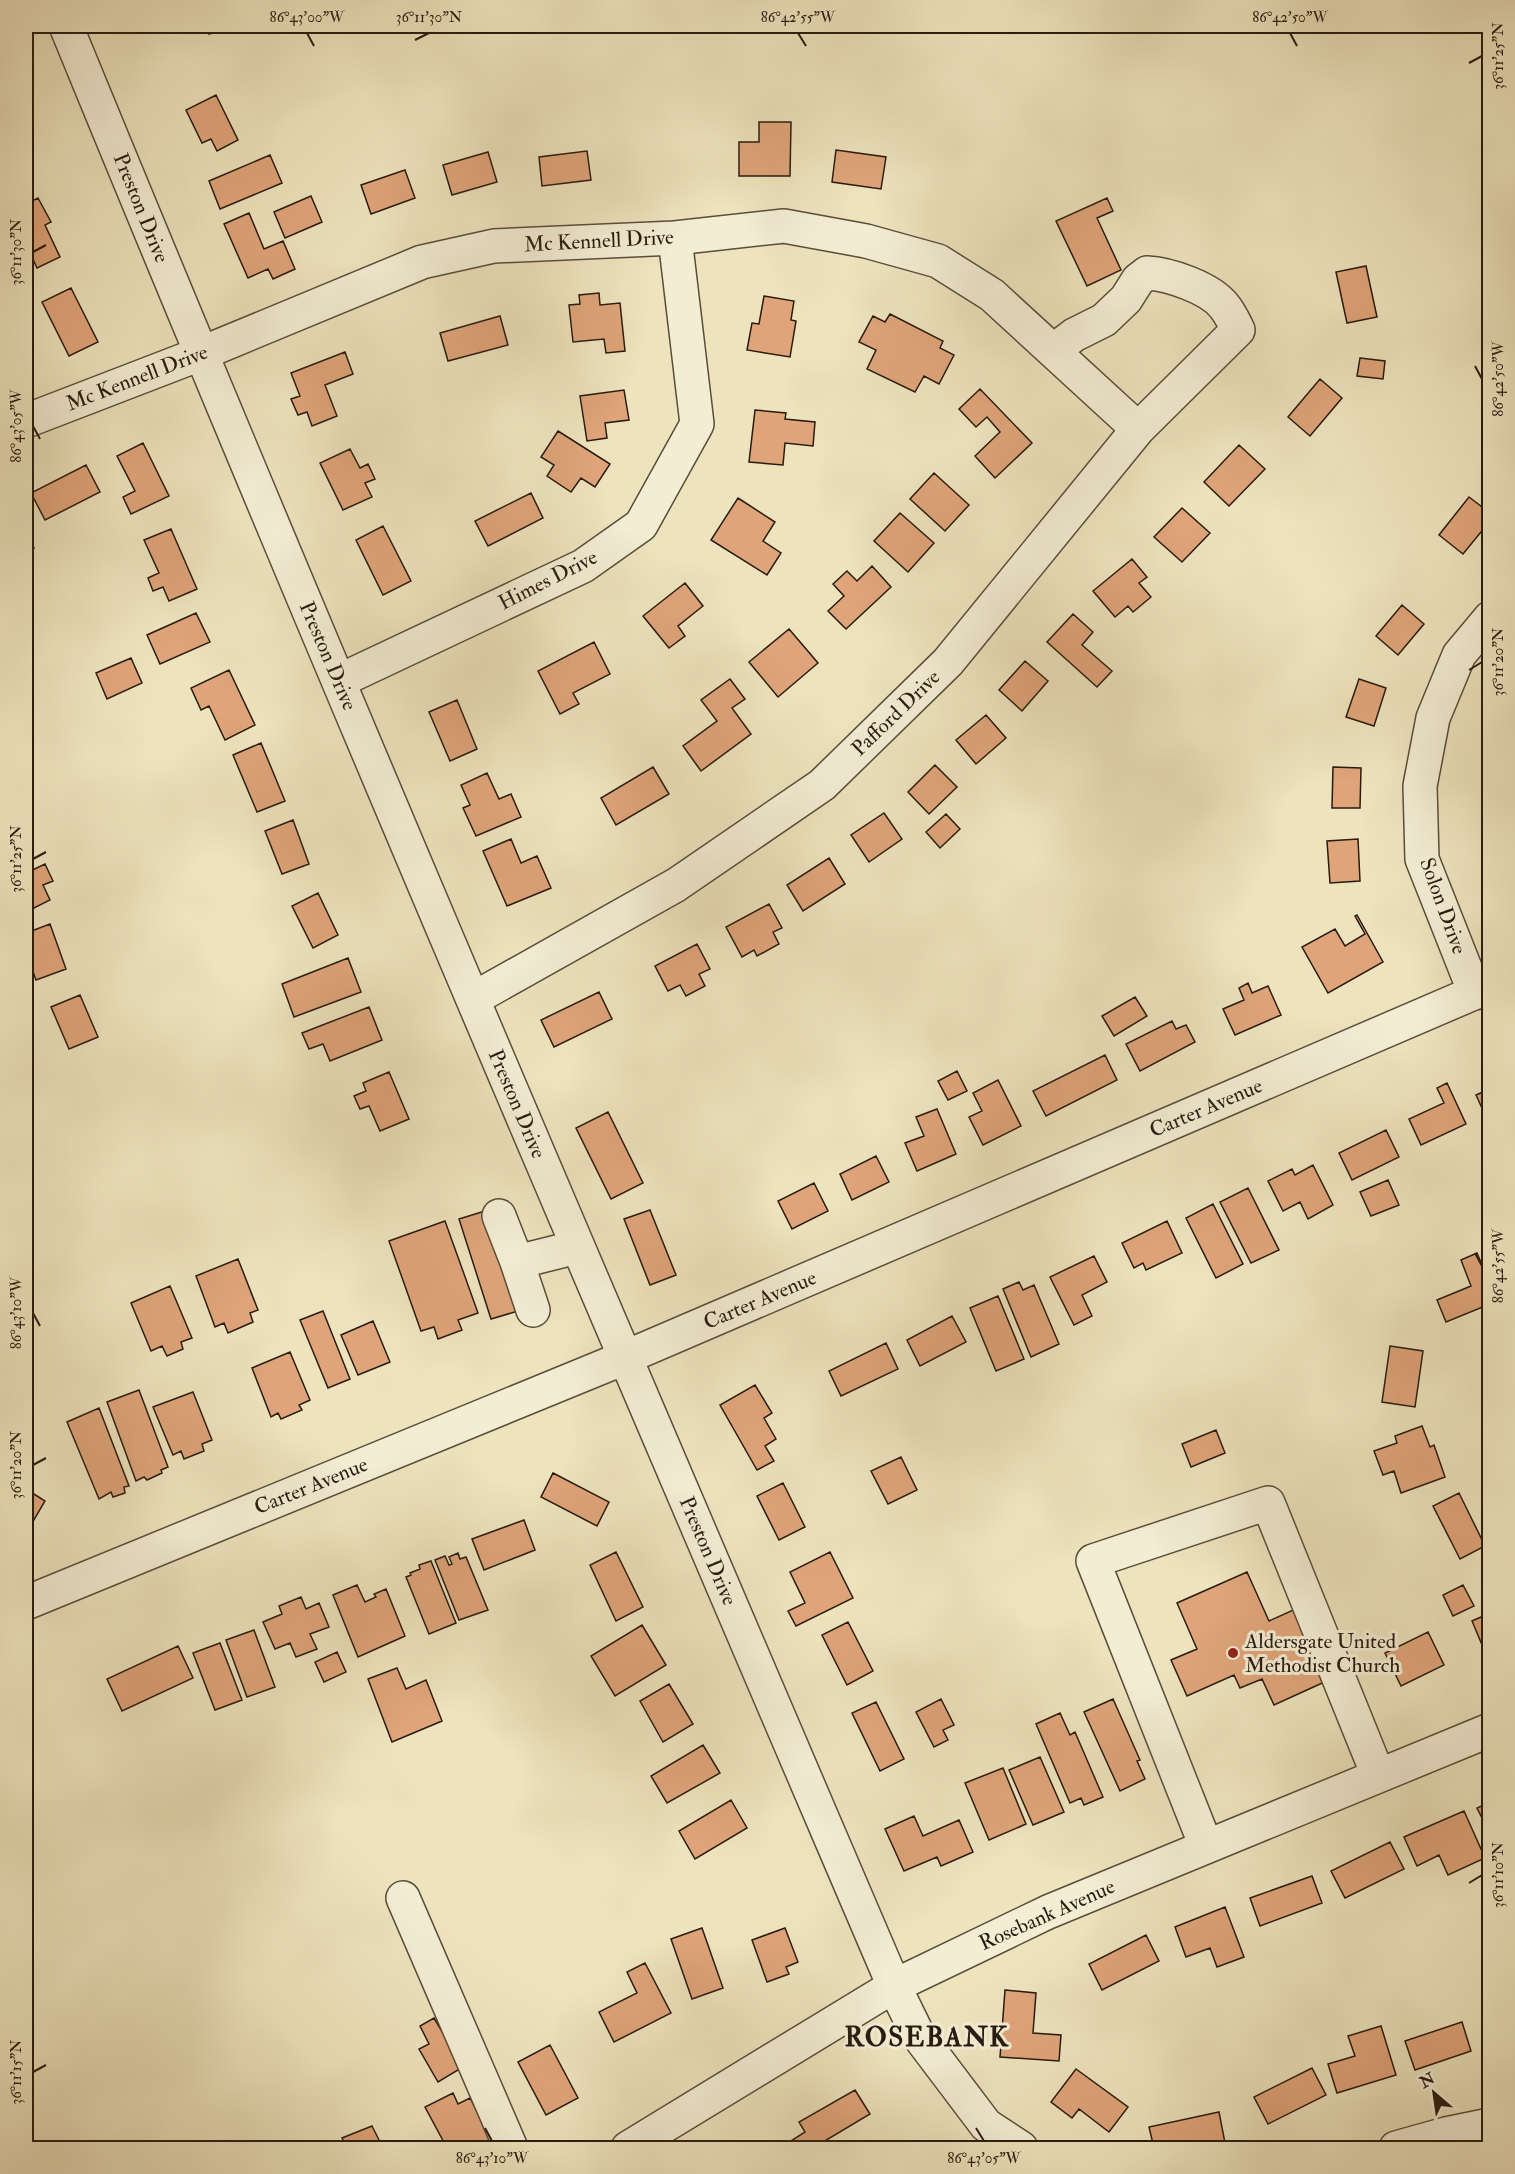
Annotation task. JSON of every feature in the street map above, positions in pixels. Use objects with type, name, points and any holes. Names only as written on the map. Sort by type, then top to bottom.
[{"type":"street","name":"Preston Drive","points":[[66,26],[200,354],[577,1247],[894,1986],[918,2035],[986,2125],[1021,2148]]},
{"type":"street","name":"Mc Kennell Drive","points":[[26,421],[200,354],[422,262],[494,246],[675,238],[784,226],[866,241],[938,261],[993,295],[1138,429]]},
{"type":"street","name":"Himes Drive","points":[[339,681],[583,566],[641,525],[697,424],[675,238]]},
{"type":"street","name":"Pafford Drive","points":[[473,999],[676,885],[822,785],[948,662],[1138,429],[1238,330],[1223,305],[1214,297],[1183,280],[1147,273],[1138,280],[1126,299],[1104,320],[1074,335],[1053,351]]},
{"type":"street","name":"Solon Drive","points":[[1482,989],[1422,859],[1420,786],[1433,717],[1459,655],[1490,618]]},
{"type":"street","name":"Carter Avenue","points":[[26,1603],[624,1358],[1482,989]]},
{"type":"street","points":[[499,1216],[534,1310]]},
{"type":"street","points":[[517,1262],[577,1247]]},
{"type":"street","points":[[1206,1846],[1093,1561],[1268,1503],[1378,1775]]},
{"type":"street","name":"Rosebank Avenue","points":[[628,2148],[894,1986],[1048,1912],[1490,1730]]},
{"type":"street","points":[[404,1898],[511,2148]]},
{"type":"street","points":[[1396,2148],[1490,2125]]},
{"type":"building","points":[[207,26],[238,26],[209,34]]},
{"type":"building","points":[[216,95],[238,140],[217,151],[211,139],[202,143],[186,110]]},
{"type":"building","points":[[759,122],[791,122],[790,176],[739,176],[739,142],[759,142]]},
{"type":"building","points":[[836,150],[886,157],[881,189],[832,182]]},
{"type":"building","points":[[587,151],[591,180],[542,186],[539,157]]},
{"type":"building","points":[[488,152],[497,182],[452,195],[443,165]]},
{"type":"building","points":[[270,155],[282,183],[220,209],[209,181]]},
{"type":"building","points":[[405,170],[415,198],[371,214],[361,185]]},
{"type":"building","points":[[311,196],[322,222],[285,238],[274,212]]},
{"type":"building","points":[[38,198],[51,222],[45,225],[60,257],[37,268],[26,244],[26,204]]},
{"type":"building","points":[[1107,198],[1113,211],[1097,218],[1121,270],[1087,286],[1056,221]]},
{"type":"building","points":[[249,213],[264,249],[283,241],[295,269],[273,279],[268,269],[248,278],[224,224]]},
{"type":"building","points":[[1366,266],[1377,317],[1347,323],[1336,272]]},
{"type":"building","points":[[71,288],[98,342],[69,356],[42,302]]},
{"type":"building","points":[[599,293],[600,305],[620,303],[625,351],[606,353],[604,339],[573,342],[569,305],[580,304],[579,295]]},
{"type":"building","points":[[764,296],[794,301],[791,320],[796,321],[790,357],[747,350],[752,323],[759,324]]},
{"type":"building","points":[[890,314],[943,341],[940,348],[954,355],[939,384],[924,376],[915,392],[867,369],[876,350],[859,342],[873,316],[885,322]]},
{"type":"building","points":[[500,316],[508,345],[448,361],[440,333]]},
{"type":"building","points":[[345,352],[353,374],[325,385],[337,416],[312,426],[307,412],[298,415],[291,399],[300,396],[291,373]]},
{"type":"building","points":[[1360,358],[1385,361],[1383,379],[1357,376]]},
{"type":"building","points":[[1320,379],[1342,398],[1310,436],[1288,417]]},
{"type":"building","points":[[980,389],[1032,443],[995,478],[975,456],[1000,432],[987,417],[976,427],[959,409]]},
{"type":"building","points":[[624,390],[629,420],[605,423],[607,438],[587,441],[580,396]]},
{"type":"building","points":[[755,410],[786,413],[785,419],[815,422],[813,446],[785,443],[783,465],[749,462]]},
{"type":"building","points":[[558,431],[610,464],[595,487],[581,478],[571,492],[547,476],[554,465],[541,457]]},
{"type":"building","points":[[143,443],[169,496],[131,514],[123,497],[135,491],[117,456]]},
{"type":"building","points":[[1239,445],[1265,469],[1229,506],[1204,482]]},
{"type":"building","points":[[350,449],[360,468],[368,464],[375,479],[365,483],[372,497],[343,510],[320,463]]},
{"type":"building","points":[[86,465],[100,492],[45,520],[31,493]]},
{"type":"building","points":[[934,473],[969,505],[945,531],[910,499]]},
{"type":"building","points":[[531,493],[543,518],[488,546],[475,521]]},
{"type":"building","points":[[1469,497],[1490,513],[1490,521],[1463,554],[1439,535]]},
{"type":"building","points":[[738,498],[775,522],[763,541],[781,553],[767,575],[711,540]]},
{"type":"building","points":[[1182,508],[1210,533],[1182,562],[1154,537]]},
{"type":"building","points":[[900,513],[934,543],[908,572],[874,541]]},
{"type":"building","points":[[26,526],[34,548],[26,551]]},
{"type":"building","points":[[383,526],[411,581],[383,595],[356,540]]},
{"type":"building","points":[[171,529],[197,589],[169,601],[163,587],[153,591],[148,578],[159,573],[144,540]]},
{"type":"building","points":[[1132,559],[1147,577],[1139,583],[1151,597],[1133,612],[1128,606],[1115,617],[1093,591]]},
{"type":"building","points":[[872,566],[891,587],[846,629],[828,611],[844,596],[833,584],[847,571],[857,581]]},
{"type":"building","points":[[685,583],[703,606],[678,626],[685,636],[669,648],[643,616]]},
{"type":"building","points":[[1402,605],[1424,624],[1398,655],[1376,636]]},
{"type":"building","points":[[196,613],[210,642],[160,664],[147,635]]},
{"type":"building","points":[[1073,614],[1093,632],[1082,645],[1112,671],[1097,687],[1047,642]]},
{"type":"building","points":[[789,629],[818,663],[778,697],[749,662]]},
{"type":"building","points":[[594,642],[610,674],[573,693],[579,704],[560,714],[538,671]]},
{"type":"building","points":[[131,658],[142,683],[107,699],[96,673]]},
{"type":"building","points":[[1025,661],[1048,681],[1022,711],[999,690]]},
{"type":"building","points":[[229,670],[255,725],[225,740],[209,706],[201,710],[191,688]]},
{"type":"building","points":[[730,679],[745,699],[732,708],[751,734],[701,771],[683,746],[717,721],[701,700]]},
{"type":"building","points":[[1359,679],[1386,688],[1374,726],[1346,717]]},
{"type":"building","points":[[457,700],[477,749],[450,761],[429,712]]},
{"type":"building","points":[[986,715],[1006,738],[976,764],[956,740]]},
{"type":"building","points":[[261,743],[285,801],[257,812],[233,755]]},
{"type":"building","points":[[935,765],[957,787],[929,814],[908,792]]},
{"type":"building","points":[[653,767],[669,794],[616,825],[601,798]]},
{"type":"building","points":[[1333,767],[1361,768],[1360,808],[1332,808]]},
{"type":"building","points":[[487,773],[499,799],[511,794],[521,817],[476,836],[463,808],[470,805],[461,785]]},
{"type":"building","points":[[884,813],[902,839],[869,862],[851,835]]},
{"type":"building","points":[[946,814],[960,829],[940,848],[926,832]]},
{"type":"building","points":[[293,820],[309,864],[282,874],[265,831]]},
{"type":"building","points":[[511,839],[521,863],[537,856],[551,888],[507,906],[483,851]]},
{"type":"building","points":[[1358,839],[1360,881],[1330,883],[1327,841]]},
{"type":"building","points":[[829,858],[845,884],[803,911],[787,885]]},
{"type":"building","points":[[45,864],[53,881],[43,885],[50,900],[26,912],[26,873]]},
{"type":"building","points":[[318,893],[338,935],[313,948],[292,906]]},
{"type":"building","points":[[769,904],[782,928],[773,932],[779,944],[757,956],[754,950],[742,957],[726,927]]},
{"type":"building","points":[[1357,915],[1383,962],[1328,993],[1302,947],[1335,929],[1345,946],[1365,934],[1355,916]]},
{"type":"building","points":[[50,924],[66,969],[36,980],[26,952],[26,933]]},
{"type":"building","points":[[697,944],[710,969],[699,974],[705,986],[686,996],[680,985],[668,991],[655,966]]},
{"type":"building","points":[[348,958],[361,992],[294,1017],[282,984]]},
{"type":"building","points":[[1248,983],[1252,993],[1268,986],[1281,1015],[1235,1035],[1223,1009],[1244,1000],[1239,988]]},
{"type":"building","points":[[599,992],[612,1019],[554,1047],[541,1020]]},
{"type":"building","points":[[80,995],[98,1037],[69,1049],[51,1007]]},
{"type":"building","points":[[1135,997],[1147,1016],[1114,1036],[1102,1016]]},
{"type":"building","points":[[369,1007],[382,1040],[330,1061],[323,1044],[309,1049],[302,1033]]},
{"type":"building","points":[[1172,1021],[1176,1029],[1186,1025],[1195,1042],[1140,1071],[1126,1044]]},
{"type":"building","points":[[1105,1055],[1117,1080],[1046,1116],[1033,1091]]},
{"type":"building","points":[[957,1071],[967,1091],[948,1100],[938,1081]]},
{"type":"building","points":[[389,1072],[409,1119],[380,1131],[369,1106],[360,1109],[354,1096],[366,1091],[363,1083]]},
{"type":"building","points":[[998,1080],[1021,1126],[983,1145],[969,1117],[982,1111],[973,1093]]},
{"type":"building","points":[[1447,1083],[1466,1124],[1421,1145],[1409,1119],[1444,1103],[1437,1088]]},
{"type":"building","points":[[1490,1089],[1490,1126],[1476,1095]]},
{"type":"building","points":[[937,1109],[956,1154],[917,1171],[905,1143],[924,1136],[916,1117]]},
{"type":"building","points":[[608,1112],[643,1183],[611,1199],[576,1128]]},
{"type":"building","points":[[1386,1130],[1399,1157],[1352,1180],[1339,1153]]},
{"type":"building","points":[[876,1156],[889,1182],[852,1200],[840,1174]]},
{"type":"building","points":[[1313,1165],[1333,1205],[1308,1219],[1300,1202],[1283,1211],[1268,1181],[1292,1169],[1295,1175]]},
{"type":"building","points":[[1388,1180],[1399,1205],[1371,1216],[1360,1192]]},
{"type":"building","points":[[814,1183],[828,1211],[792,1229],[778,1201]]},
{"type":"building","points":[[1248,1188],[1279,1250],[1251,1263],[1220,1202]]},
{"type":"building","points":[[1213,1204],[1243,1264],[1216,1278],[1186,1218]]},
{"type":"building","points":[[650,1210],[676,1275],[650,1285],[624,1219]]},
{"type":"building","points":[[485,1211],[518,1311],[491,1319],[459,1219]]},
{"type":"building","points":[[445,1221],[478,1313],[458,1320],[462,1330],[438,1339],[434,1327],[421,1331],[389,1241]]},
{"type":"building","points":[[1167,1221],[1182,1253],[1146,1270],[1143,1263],[1134,1268],[1122,1243]]},
{"type":"building","points":[[1477,1253],[1490,1284],[1490,1304],[1446,1322],[1437,1300],[1471,1286],[1461,1260]]},
{"type":"building","points":[[1094,1256],[1107,1282],[1082,1295],[1092,1316],[1074,1325],[1050,1277]]},
{"type":"building","points":[[238,1259],[258,1310],[250,1313],[253,1322],[228,1333],[224,1323],[215,1327],[196,1276]]},
{"type":"building","points":[[1019,1282],[1023,1290],[1034,1285],[1059,1344],[1031,1357],[1003,1289]]},
{"type":"building","points":[[170,1286],[192,1338],[181,1342],[183,1349],[167,1356],[162,1346],[151,1351],[131,1303]]},
{"type":"building","points":[[998,1296],[1024,1359],[996,1371],[970,1308]]},
{"type":"building","points":[[323,1311],[350,1379],[328,1388],[300,1320]]},
{"type":"building","points":[[952,1316],[966,1342],[920,1366],[907,1340]]},
{"type":"building","points":[[373,1321],[390,1362],[358,1375],[341,1335]]},
{"type":"building","points":[[886,1343],[898,1369],[841,1396],[829,1371]]},
{"type":"building","points":[[1390,1346],[1423,1351],[1415,1407],[1382,1402]]},
{"type":"building","points":[[290,1352],[310,1400],[299,1405],[302,1410],[281,1419],[278,1413],[271,1417],[252,1368]]},
{"type":"building","points":[[755,1385],[772,1413],[764,1418],[776,1439],[765,1446],[774,1461],[757,1470],[720,1405]]},
{"type":"building","points":[[139,1390],[168,1467],[161,1470],[162,1473],[147,1480],[144,1477],[136,1481],[107,1402]]},
{"type":"building","points":[[193,1392],[212,1440],[202,1444],[204,1451],[184,1459],[181,1451],[173,1455],[153,1407]]},
{"type":"building","points":[[99,1408],[129,1486],[124,1487],[125,1493],[113,1497],[111,1492],[99,1499],[67,1422]]},
{"type":"building","points":[[1422,1426],[1430,1447],[1434,1445],[1445,1477],[1401,1493],[1394,1471],[1383,1475],[1374,1451],[1397,1443],[1395,1436]]},
{"type":"building","points":[[1216,1430],[1225,1453],[1191,1467],[1182,1444]]},
{"type":"building","points":[[901,1457],[917,1490],[888,1504],[871,1471]]},
{"type":"building","points":[[553,1473],[609,1502],[597,1526],[541,1497]]},
{"type":"building","points":[[783,1483],[805,1527],[779,1540],[757,1496]]},
{"type":"building","points":[[26,1489],[45,1501],[28,1530],[26,1529]]},
{"type":"building","points":[[1459,1493],[1485,1546],[1460,1559],[1433,1506]]},
{"type":"building","points":[[524,1520],[535,1550],[484,1570],[472,1539]]},
{"type":"building","points":[[616,1552],[643,1607],[616,1621],[590,1565]]},
{"type":"building","points":[[830,1552],[853,1598],[796,1626],[788,1611],[805,1603],[790,1572]]},
{"type":"building","points":[[458,1553],[460,1559],[466,1557],[488,1610],[459,1620],[435,1560],[445,1556],[449,1565],[452,1564],[449,1557]]},
{"type":"building","points":[[431,1561],[456,1623],[429,1634],[406,1577],[420,1569],[419,1565]]},
{"type":"building","points":[[1247,1572],[1269,1621],[1300,1607],[1331,1679],[1274,1705],[1262,1679],[1240,1688],[1234,1675],[1187,1696],[1171,1660],[1197,1649],[1177,1603]]},
{"type":"building","points":[[357,1585],[365,1602],[376,1597],[374,1594],[386,1589],[405,1636],[358,1657],[333,1595]]},
{"type":"building","points":[[1463,1585],[1474,1606],[1453,1616],[1443,1595]]},
{"type":"building","points":[[301,1597],[306,1609],[319,1603],[329,1627],[310,1634],[317,1649],[296,1657],[290,1643],[275,1649],[263,1622],[282,1614],[279,1606]]},
{"type":"building","points":[[1490,1613],[1490,1650],[1485,1652],[1472,1621]]},
{"type":"building","points":[[848,1622],[873,1671],[847,1685],[822,1635]]},
{"type":"building","points":[[642,1625],[666,1665],[615,1696],[591,1656]]},
{"type":"building","points":[[254,1630],[275,1687],[247,1697],[226,1640]]},
{"type":"building","points":[[1428,1632],[1444,1665],[1401,1686],[1385,1653]]},
{"type":"building","points":[[220,1643],[242,1700],[215,1710],[193,1653]]},
{"type":"building","points":[[178,1646],[193,1678],[122,1711],[107,1679]]},
{"type":"building","points":[[337,1652],[346,1672],[324,1682],[315,1662]]},
{"type":"building","points":[[397,1668],[406,1689],[426,1680],[442,1721],[392,1742],[368,1679]]},
{"type":"building","points":[[669,1684],[693,1724],[663,1742],[640,1701]]},
{"type":"building","points":[[941,1699],[954,1725],[943,1730],[948,1740],[934,1747],[916,1712]]},
{"type":"building","points":[[1113,1699],[1140,1760],[1137,1761],[1145,1779],[1120,1791],[1084,1712]]},
{"type":"building","points":[[876,1702],[904,1759],[880,1771],[852,1713]]},
{"type":"building","points":[[1060,1713],[1070,1735],[1075,1732],[1103,1797],[1084,1805],[1081,1798],[1070,1803],[1036,1724]]},
{"type":"building","points":[[703,1745],[720,1773],[667,1803],[651,1776]]},
{"type":"building","points":[[1040,1757],[1064,1812],[1033,1825],[1009,1770]]},
{"type":"building","points":[[1003,1768],[1026,1824],[989,1840],[965,1783]]},
{"type":"building","points":[[731,1800],[747,1828],[695,1859],[679,1831]]},
{"type":"building","points":[[1490,1802],[1490,1834],[1477,1808]]},
{"type":"building","points":[[1464,1811],[1485,1858],[1448,1875],[1439,1855],[1417,1866],[1404,1837]]},
{"type":"building","points":[[914,1816],[923,1836],[959,1820],[973,1852],[941,1866],[937,1857],[904,1871],[885,1829]]},
{"type":"building","points":[[1390,1842],[1404,1869],[1345,1898],[1331,1871]]},
{"type":"building","points":[[1312,1876],[1322,1903],[1260,1926],[1250,1898]]},
{"type":"building","points":[[1225,1907],[1244,1957],[1217,1967],[1210,1948],[1186,1957],[1175,1927]]},
{"type":"building","points":[[702,1928],[723,1988],[692,1999],[671,1939]]},
{"type":"building","points":[[785,1928],[798,1962],[786,1967],[789,1974],[767,1982],[752,1940]]},
{"type":"building","points":[[1146,1935],[1159,1961],[1102,1990],[1089,1964]]},
{"type":"building","points":[[645,1963],[671,2013],[614,2042],[599,2012],[637,1993],[627,1972]]},
{"type":"building","points":[[1005,1990],[1036,1993],[1033,2033],[1061,2035],[1059,2061],[1000,2057]]},
{"type":"building","points":[[1490,2016],[1490,2048],[1483,2017]]},
{"type":"building","points":[[434,2018],[463,2067],[438,2082],[419,2049],[429,2044],[420,2026]]},
{"type":"building","points":[[1462,2022],[1471,2051],[1415,2070],[1405,2041]]},
{"type":"building","points":[[1381,2026],[1396,2075],[1337,2093],[1328,2064],[1355,2056],[1348,2036]]},
{"type":"building","points":[[550,2045],[578,2098],[546,2115],[518,2062]]},
{"type":"building","points":[[1312,2068],[1326,2095],[1268,2124],[1254,2097]]},
{"type":"building","points":[[1076,2069],[1128,2107],[1109,2132],[1079,2109],[1072,2118],[1051,2102]]},
{"type":"building","points":[[855,2090],[870,2114],[823,2142],[828,2148],[784,2148],[783,2146],[805,2132],[799,2122]]},
{"type":"building","points":[[453,2093],[458,2104],[470,2098],[495,2145],[489,2148],[447,2148],[425,2107]]},
{"type":"building","points":[[1219,2112],[1226,2148],[1154,2148],[1149,2127]]},
{"type":"building","points":[[372,2126],[383,2148],[347,2148],[342,2138]]},
{"type":"place","name":"Aldersgate United Methodist Church","points":[[1233,1653]]},
{"type":"district","name":"ROSEBANK","points":[[927,2037]]}]
